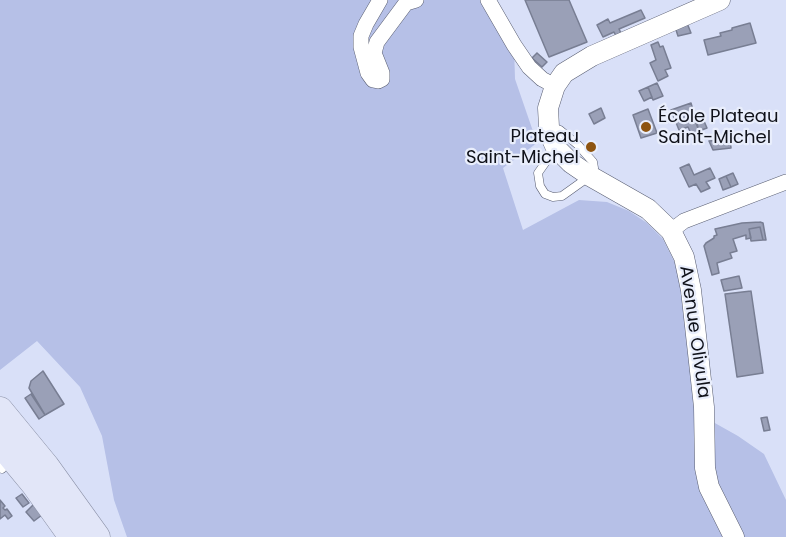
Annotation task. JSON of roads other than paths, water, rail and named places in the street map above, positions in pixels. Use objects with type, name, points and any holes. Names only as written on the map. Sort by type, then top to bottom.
[{"type":"main road","points":[[0,410],[55,495],[72,537]]},
{"type":"main road","points":[[0,443],[97,537]]},
{"type":"street","points":[[380,0],[361,36],[361,46],[368,74],[373,80],[378,81],[382,79],[382,73],[374,53],[377,42],[406,3],[416,0]]},
{"type":"street","points":[[488,0],[529,67],[542,79],[555,86],[564,73],[592,56],[720,0]]},
{"type":"street","name":"Avenue Olivula","points":[[555,86],[548,108],[549,127],[556,148],[571,163],[590,176],[648,209],[671,231],[684,256],[691,290],[704,407],[705,468],[710,487],[734,537]]},
{"type":"street","points":[[671,231],[684,222],[786,182]]},
{"type":"lane","points":[[549,127],[560,130],[587,154],[594,168],[590,176],[562,196],[554,197],[545,194],[540,186],[538,173],[556,148]]},
{"type":"place","name":"École Plateau Saint-Michel","points":[[646,127]]},
{"type":"place","name":"Plateau Saint-Michel","points":[[591,147]]}]
